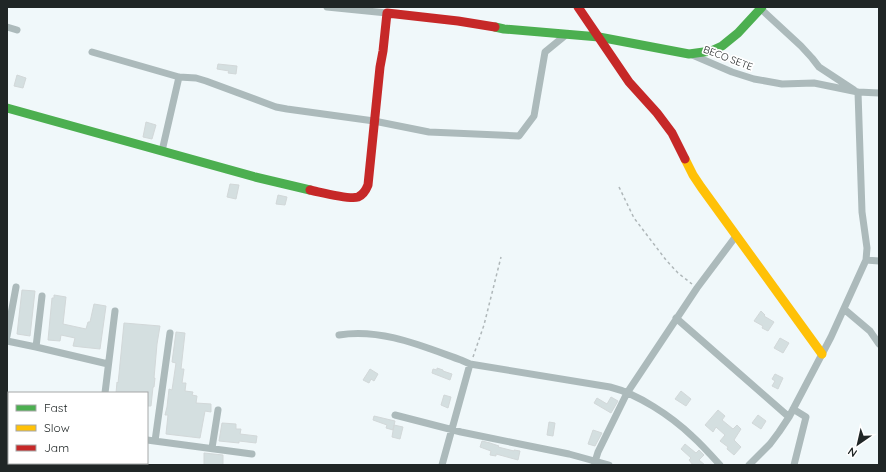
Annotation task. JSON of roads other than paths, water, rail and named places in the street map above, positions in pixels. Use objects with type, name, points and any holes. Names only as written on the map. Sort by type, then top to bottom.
[{"type":"street","points":[[327,7],[458,22],[504,30],[599,37],[689,54],[711,51],[722,46],[738,33],[762,8],[801,46],[819,67],[858,92],[862,212],[867,248],[866,260],[831,337],[789,417],[770,444],[749,465]]},
{"type":"street","points":[[578,7],[629,82],[658,113],[672,133],[693,175],[822,354]]},
{"type":"street","points":[[7,108],[218,168],[297,187],[358,197],[364,193],[368,185],[387,13]]},
{"type":"street","points":[[7,27],[17,30]]},
{"type":"street","points":[[92,52],[179,77],[196,78],[276,107],[374,121],[429,132],[519,136],[534,116],[545,52],[567,34]]},
{"type":"street","name":"BECO SETE","points":[[689,54],[732,72],[754,79],[782,84],[814,83],[858,92],[879,93]]},
{"type":"street","points":[[162,151],[179,77]]},
{"type":"street","points":[[595,463],[604,440],[627,393],[676,318],[736,236]]},
{"type":"street","points":[[866,260],[879,261]]},
{"type":"street","points":[[7,336],[16,287]]},
{"type":"street","points":[[36,346],[42,296]]},
{"type":"street","points":[[844,309],[870,331],[879,344]]},
{"type":"street","points":[[105,392],[115,311]]},
{"type":"street","points":[[676,318],[789,417]]},
{"type":"street","points":[[155,441],[170,333]]},
{"type":"street","points":[[339,335],[355,333],[387,336],[401,339],[470,364],[610,387],[627,393],[656,408],[692,436],[720,465]]},
{"type":"street","points":[[7,341],[36,346],[108,364]]},
{"type":"street","points":[[442,465],[470,364]]},
{"type":"street","points":[[793,409],[806,417],[794,465]]},
{"type":"street","points":[[212,448],[218,410]]},
{"type":"street","points":[[395,415],[452,430],[569,454],[595,463],[609,465]]},
{"type":"street","points":[[148,440],[252,454]]}]
